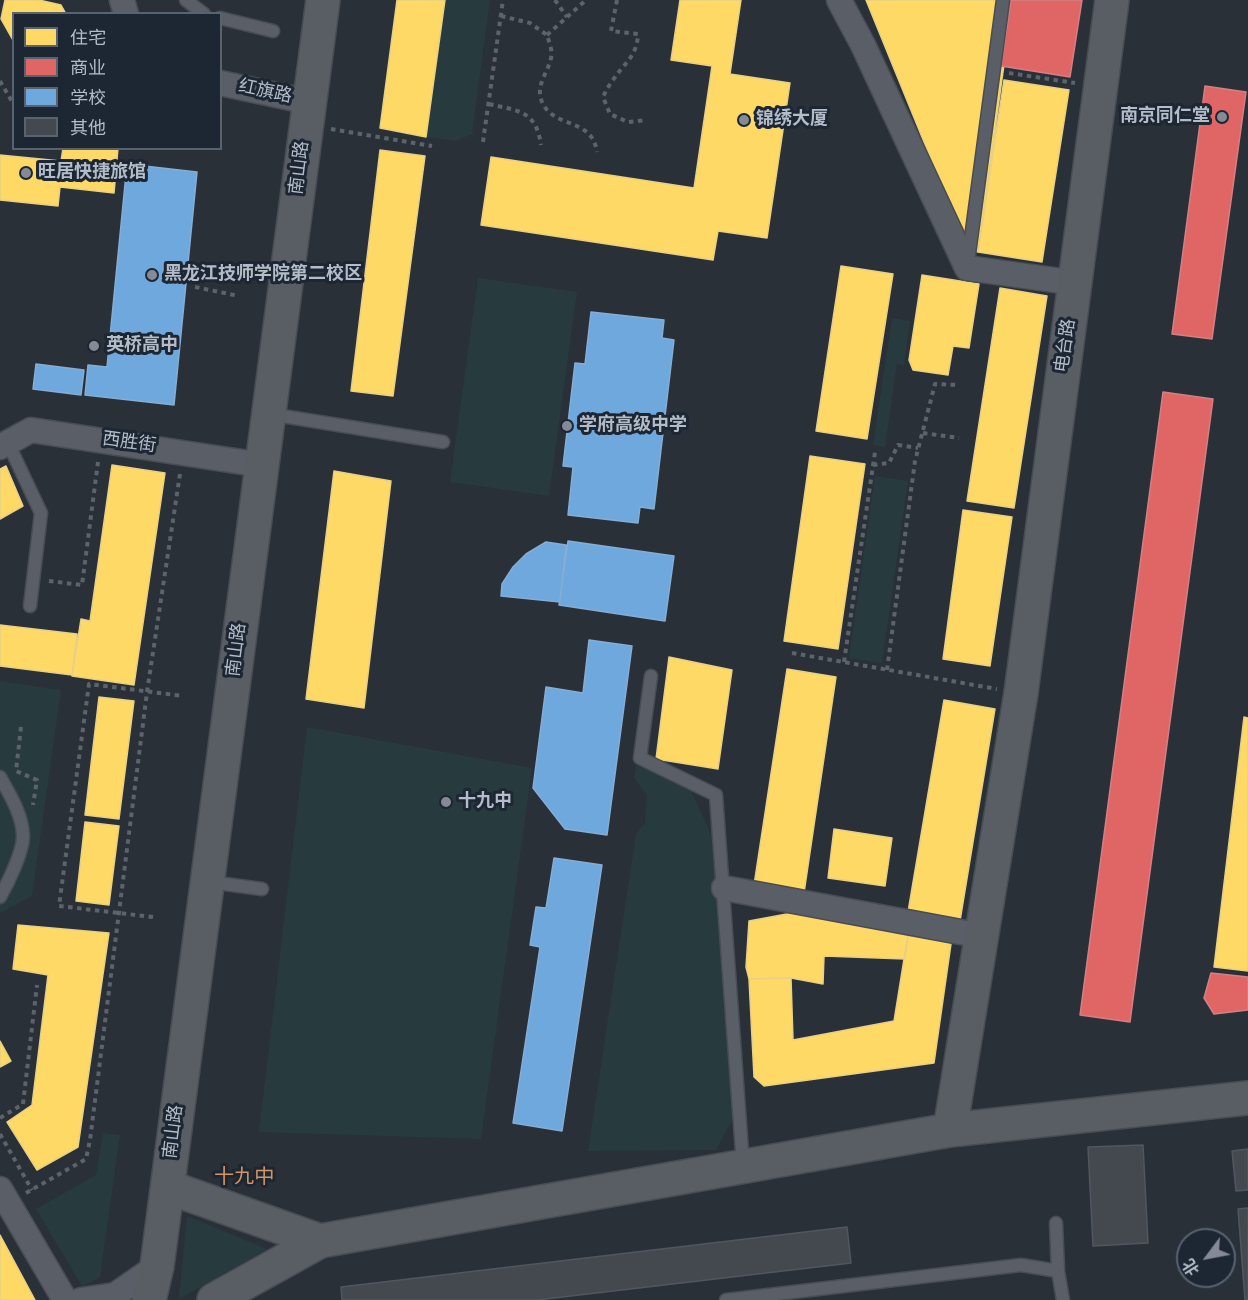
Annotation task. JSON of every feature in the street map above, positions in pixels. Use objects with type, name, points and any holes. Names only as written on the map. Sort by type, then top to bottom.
[{"type":"street","name":"南山路","points":[[149,1300],[158,1266],[323,0]]},
{"type":"street","points":[[839,0],[863,45],[967,268],[1076,283]]},
{"type":"street","name":"电台路","points":[[950,1130],[1021,693],[1112,0]]},
{"type":"street","name":"红旗路","points":[[222,84],[308,114]]},
{"type":"street","name":"西胜街","points":[[4,445],[31,430],[262,465]]},
{"type":"street","points":[[724,888],[982,936]]},
{"type":"street","points":[[214,1300],[320,1241],[950,1130],[1248,1098]]},
{"type":"street","points":[[168,1187],[320,1241]]},
{"type":"street","points":[[4,1196],[65,1300]]},
{"type":"street","points":[[81,1300],[115,1294],[158,1266]]},
{"type":"lane","points":[[186,0],[201,12]]},
{"type":"lane","points":[[967,268],[1003,0]]},
{"type":"lane","points":[[222,18],[273,31]]},
{"type":"lane","points":[[269,413],[443,442]]},
{"type":"lane","points":[[4,445],[41,513],[30,606]]},
{"type":"lane","points":[[651,676],[640,758],[716,795],[743,1166]]},
{"type":"lane","points":[[0,777],[16,806],[24,836],[11,878],[0,897]]},
{"type":"lane","points":[[208,882],[262,889]]},
{"type":"lane","points":[[1056,1223],[1058,1271],[1063,1300]]},
{"type":"lane","points":[[726,1300],[1021,1265],[1058,1271]]},
{"type":"path","points":[[483,142],[503,0]]},
{"type":"path","points":[[555,0],[567,17]]},
{"type":"path","points":[[547,35],[586,0]]},
{"type":"path","points":[[618,0],[611,31],[638,34],[637,47],[613,79],[603,97],[610,114],[628,122],[646,120]]},
{"type":"path","points":[[501,16],[530,23],[547,35],[552,56],[540,84],[542,102],[553,116],[580,127],[595,140],[597,152]]},
{"type":"path","points":[[993,71],[1101,87]]},
{"type":"path","points":[[0,81],[12,102]]},
{"type":"path","points":[[489,104],[526,114],[539,130],[541,145]]},
{"type":"path","points":[[308,114],[432,146]]},
{"type":"path","points":[[195,287],[239,296]]},
{"type":"path","points":[[886,670],[918,448],[935,384],[959,386]]},
{"type":"path","points":[[923,432],[959,438]]},
{"type":"path","points":[[33,579],[82,585],[100,440]]},
{"type":"path","points":[[873,465],[889,463],[898,445],[918,448]]},
{"type":"path","points":[[844,662],[875,452]]},
{"type":"path","points":[[4,1196],[32,1190],[86,1159],[147,692],[181,469]]},
{"type":"path","points":[[792,653],[1021,693]]},
{"type":"path","points":[[153,917],[59,906],[89,684],[183,696]]},
{"type":"path","points":[[21,727],[16,771],[37,780],[30,820],[22,829]]},
{"type":"path","points":[[0,1118],[23,1104],[37,985]]},
{"type":"path","points":[[0,1134],[32,1190]]},
{"type":"green space","points":[[445,0],[490,0],[472,134],[456,141],[426,137]]},
{"type":"green space","points":[[478,278],[577,292],[549,496],[450,482]]},
{"type":"green space","points":[[892,318],[910,321],[904,366],[897,363],[885,447],[873,445]]},
{"type":"green space","points":[[875,476],[908,481],[882,663],[849,658]]},
{"type":"green space","points":[[0,681],[61,690],[32,896],[0,913]]},
{"type":"green space","points":[[307,727],[532,768],[481,1139],[259,1132]]},
{"type":"green space","points":[[636,765],[689,787],[712,836],[735,1115],[716,1150],[588,1151],[636,834],[645,823],[647,795],[634,778]]},
{"type":"green space","points":[[103,1133],[120,1135],[100,1277],[82,1286],[36,1209],[96,1175]]},
{"type":"green space","points":[[187,1216],[267,1249],[179,1299]]},
{"type":"building: 住宅","points":[[5,0],[39,0],[61,5],[65,12],[12,12],[12,38],[1,19]]},
{"type":"building: 住宅","points":[[397,0],[445,0],[426,137],[380,128]]},
{"type":"building: 住宅","name":"锦绣大厦","points":[[680,0],[741,0],[730,74],[790,83],[767,238],[718,231],[713,260],[481,225],[491,157],[694,188],[712,66],[671,60]]},
{"type":"building: 住宅","points":[[866,0],[1013,0],[978,252],[968,250]]},
{"type":"building: 住宅","points":[[1004,80],[1069,90],[1042,262],[978,252]]},
{"type":"building: 住宅","points":[[63,150],[118,150],[114,193],[60,187],[58,206],[0,200],[0,155],[61,161]]},
{"type":"building: 住宅","points":[[380,150],[425,156],[393,396],[351,391]]},
{"type":"building: 住宅","points":[[841,266],[893,274],[867,439],[816,431]]},
{"type":"building: 住宅","points":[[922,275],[979,284],[969,348],[953,346],[948,375],[913,370],[909,360]]},
{"type":"building: 住宅","points":[[1000,288],[1047,296],[1014,508],[967,501]]},
{"type":"building: 住宅","points":[[810,456],[865,464],[838,649],[784,641]]},
{"type":"building: 住宅","points":[[112,465],[165,473],[134,685],[72,676],[81,619],[90,621]]},
{"type":"building: 住宅","points":[[6,466],[23,506],[0,519],[0,469]]},
{"type":"building: 住宅","points":[[334,471],[391,481],[364,708],[306,699]]},
{"type":"building: 住宅","points":[[963,510],[1012,517],[990,666],[943,659]]},
{"type":"building: 住宅","points":[[0,625],[77,634],[72,675],[0,666]]},
{"type":"building: 住宅","points":[[669,657],[732,670],[718,769],[656,759]]},
{"type":"building: 住宅","points":[[787,669],[836,677],[804,893],[754,885]]},
{"type":"building: 住宅","points":[[99,697],[134,701],[119,819],[85,815]]},
{"type":"building: 住宅","points":[[944,700],[995,709],[960,921],[908,912]]},
{"type":"building: 住宅","points":[[1244,717],[1248,718],[1248,971],[1214,967]]},
{"type":"building: 住宅","points":[[85,822],[119,826],[109,905],[76,901]]},
{"type":"building: 住宅","points":[[834,829],[892,838],[885,886],[828,878]]},
{"type":"building: 住宅","points":[[792,913],[909,928],[905,959],[824,956],[823,984],[791,978],[749,979],[746,967],[749,921]]},
{"type":"building: 住宅","points":[[18,925],[109,933],[78,1147],[37,1170],[7,1122],[32,1105],[48,975],[13,969]]},
{"type":"building: 住宅","points":[[909,928],[952,937],[934,1063],[764,1086],[754,1077],[749,979],[791,978],[793,1040],[894,1021]]},
{"type":"building: 住宅","points":[[0,1041],[11,1061],[0,1067]]},
{"type":"building: 住宅","points":[[0,1235],[35,1300],[0,1300]]},
{"type":"building: 商业","points":[[1011,0],[1082,0],[1070,77],[1001,66]]},
{"type":"building: 商业","points":[[1205,86],[1246,92],[1212,339],[1172,334]]},
{"type":"building: 商业","points":[[1163,392],[1213,399],[1130,1022],[1080,1015]]},
{"type":"building: 商业","points":[[1211,973],[1248,977],[1248,1010],[1214,1014],[1204,998]]},
{"type":"building: 学校","points":[[127,164],[197,172],[174,405],[85,395],[88,365],[107,367]]},
{"type":"building: 学校","points":[[591,312],[664,320],[662,338],[674,340],[654,509],[640,507],[638,523],[568,515],[573,467],[563,466],[575,363],[585,364]]},
{"type":"building: 学校","points":[[36,364],[84,370],[81,395],[33,389]]},
{"type":"building: 学校","points":[[568,541],[674,556],[665,621],[559,605]]},
{"type":"building: 学校","points":[[546,542],[566,545],[560,602],[501,596],[502,584],[513,567],[526,554]]},
{"type":"building: 学校","points":[[589,640],[632,646],[607,835],[565,829],[533,788],[546,687],[583,693]]},
{"type":"building: 学校","points":[[554,858],[602,865],[562,1131],[513,1123],[540,947],[530,945],[536,907],[546,908]]},
{"type":"building: 其他","points":[[1143,1145],[1148,1243],[1093,1246],[1088,1147]]},
{"type":"building: 其他","points":[[1248,1149],[1248,1190],[1236,1191],[1232,1151]]},
{"type":"building: 其他","points":[[1248,1208],[1248,1300],[1245,1300],[1238,1209]]},
{"type":"building: 其他","points":[[847,1227],[851,1263],[537,1300],[342,1300],[341,1287]]},
{"type":"place","name":"南京同仁堂","points":[[1222,117]]},
{"type":"place","name":"锦绣大厦","points":[[744,120]]},
{"type":"place","name":"旺居快捷旅馆","points":[[26,173]]},
{"type":"place","name":"黑龙江技师学院第二校区","points":[[152,275]]},
{"type":"place","name":"英桥高中","points":[[94,346]]},
{"type":"place","name":"学府高级中学","points":[[567,426]]},
{"type":"place","name":"十九中","points":[[446,802]]},
{"type":"district","name":"十九中","points":[[244,1179]]}]
